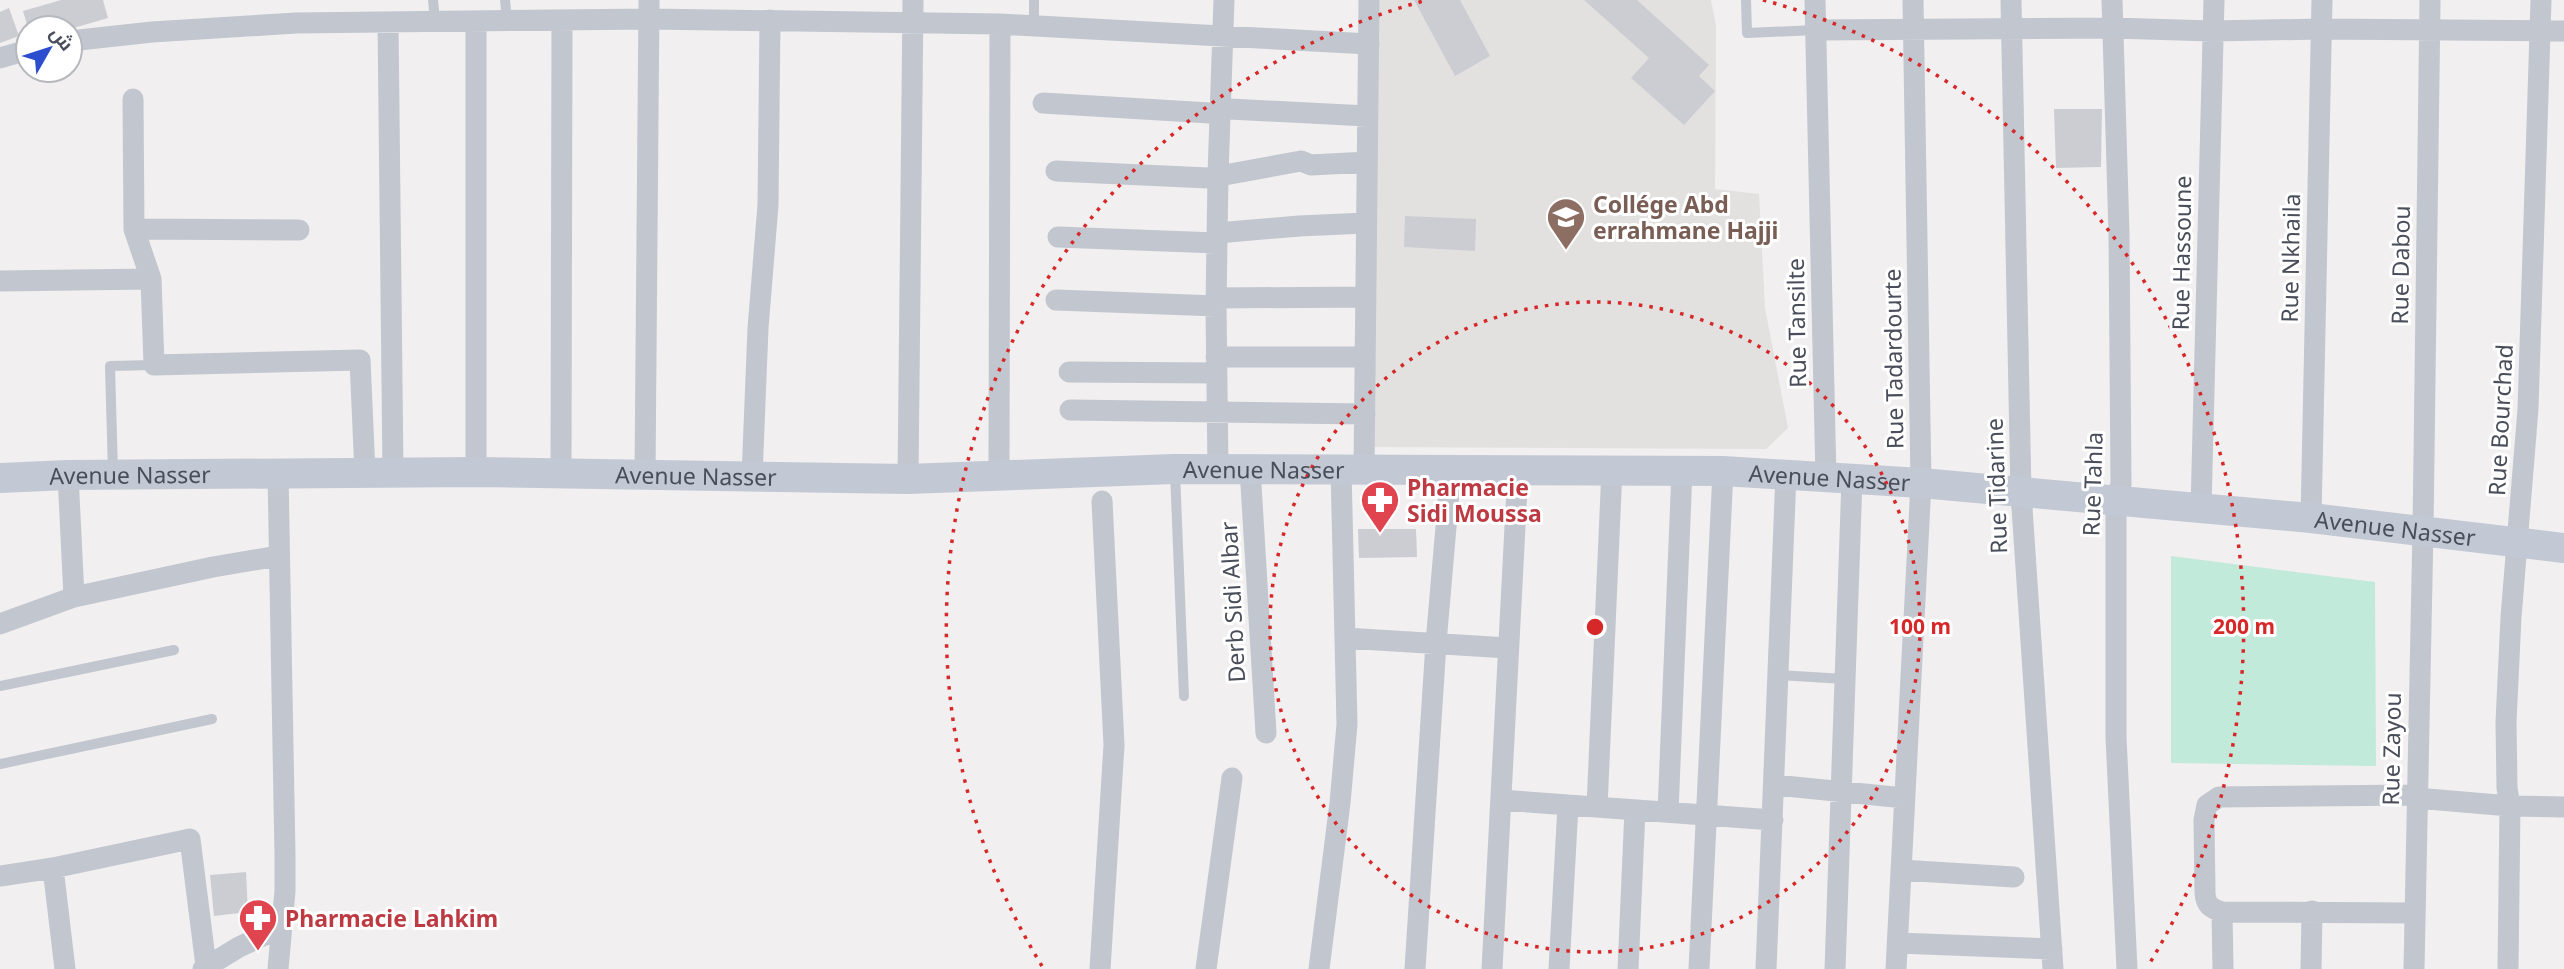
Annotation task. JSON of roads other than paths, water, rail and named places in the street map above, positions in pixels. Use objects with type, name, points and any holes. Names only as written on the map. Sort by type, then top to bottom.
[{"type":"street","points":[[908,479],[913,0]]},
{"type":"street","points":[[1218,469],[1216,302],[1224,0]]},
{"type":"street","points":[[1319,969],[1346,737],[1345,638],[1353,469],[1365,414],[1369,0]]},
{"type":"street","name":"Rue Tansilte","points":[[1815,0],[1839,478],[1844,679],[1835,969]]},
{"type":"street","name":"Rue Tadardourte","points":[[1896,969],[1921,483],[1913,0]]},
{"type":"street","name":"Rue Tidarine","points":[[2011,0],[2021,493],[2052,959]]},
{"type":"street","name":"Rue Tahla","points":[[2112,0],[2119,233],[2121,484],[2116,500],[2116,737],[2127,969]]},
{"type":"street","name":"Rue Hassoune","points":[[2201,508],[2214,0]]},
{"type":"street","name":"Rue Nkhaila","points":[[2311,517],[2322,0]]},
{"type":"street","name":"Rue Dabou","points":[[2423,530],[2430,0]]},
{"type":"street","name":"Rue Bourchad","points":[[2508,969],[2510,806],[2507,788],[2506,722],[2511,617],[2528,410],[2541,0]]},
{"type":"street","points":[[84,39],[152,32],[296,23],[388,22],[434,10],[476,21],[506,10],[562,20],[650,9],[770,20],[1034,25],[1369,44]]},
{"type":"street","points":[[645,474],[650,9]]},
{"type":"street","points":[[561,473],[562,20]]},
{"type":"street","points":[[752,477],[758,328],[768,205],[770,20]]},
{"type":"street","points":[[476,21],[476,472]]},
{"type":"street","points":[[379,473],[388,22]]},
{"type":"street","points":[[999,475],[1000,24]]},
{"type":"street","points":[[1816,30],[2564,31]]},
{"type":"street","points":[[133,99],[134,229],[151,279],[153,365],[360,360],[379,473]]},
{"type":"street","points":[[1043,103],[1210,113],[1221,111],[1367,116]]},
{"type":"street","points":[[1056,171],[1208,178],[1301,161],[1311,165],[1367,162]]},
{"type":"street","points":[[1058,237],[1217,238],[1298,226],[1366,223]]},
{"type":"street","points":[[134,229],[299,230]]},
{"type":"street","points":[[0,281],[151,279]]},
{"type":"street","points":[[1056,300],[1216,302],[1366,297]]},
{"type":"street","points":[[1069,372],[1365,357]]},
{"type":"street","points":[[1070,410],[1365,414]]},
{"type":"street","name":"Derb Sidi Albar","points":[[1250,468],[1266,733]]},
{"type":"street","name":"Avenue Nasser","points":[[0,478],[113,474],[476,472],[908,479],[999,475],[1102,488],[1174,469],[1723,471],[1921,483],[2311,517],[2564,548]]},
{"type":"street","points":[[1415,969],[1436,643],[1451,469]]},
{"type":"street","points":[[1492,969],[1518,469]]},
{"type":"street","points":[[1597,807],[1612,469]]},
{"type":"street","points":[[1668,812],[1682,471]]},
{"type":"street","points":[[1699,969],[1723,471]]},
{"type":"street","points":[[278,473],[285,856],[278,969]]},
{"type":"street","points":[[1766,969],[1786,474]]},
{"type":"street","points":[[68,475],[74,597]]},
{"type":"street","points":[[1100,969],[1114,746],[1102,488]]},
{"type":"street","name":"Rue Zayou","points":[[2414,969],[2423,530]]},
{"type":"street","points":[[0,624],[74,597],[278,556]]},
{"type":"street","points":[[1345,638],[1508,648]]},
{"type":"street","points":[[1206,969],[1232,778]]},
{"type":"street","points":[[1775,785],[1904,798]]},
{"type":"street","points":[[2414,913],[2222,912],[2208,905],[2205,893],[2204,820],[2207,805],[2219,797],[2416,797],[2510,806],[2564,807]]},
{"type":"street","points":[[1501,800],[1773,820]]},
{"type":"street","points":[[1559,969],[1568,805]]},
{"type":"street","points":[[1628,969],[1635,810]]},
{"type":"street","points":[[0,876],[190,839],[204,968],[239,947],[282,927]]},
{"type":"street","points":[[52,868],[65,969]]},
{"type":"street","points":[[1901,870],[2014,877]]},
{"type":"street","points":[[2311,969],[2312,911]]},
{"type":"street","points":[[2222,912],[2223,969]]},
{"type":"street","points":[[1898,943],[2052,959]]},
{"type":"lane","points":[[1034,0],[1034,25]]},
{"type":"lane","points":[[1746,0],[1747,33],[1816,30]]},
{"type":"lane","points":[[113,474],[110,366],[153,365]]},
{"type":"lane","points":[[1174,469],[1184,696]]},
{"type":"lane","points":[[0,687],[174,650]]},
{"type":"lane","points":[[1779,675],[1844,679]]},
{"type":"lane","points":[[0,764],[212,719]]},
{"type":"place","name":"Collége Abd errahmane Hajji","points":[[1566,251]]},
{"type":"place","name":"Pharmacie Sidi Moussa","points":[[1380,534]]},
{"type":"place","name":"Pharmacie Lahkim","points":[[258,952]]}]
